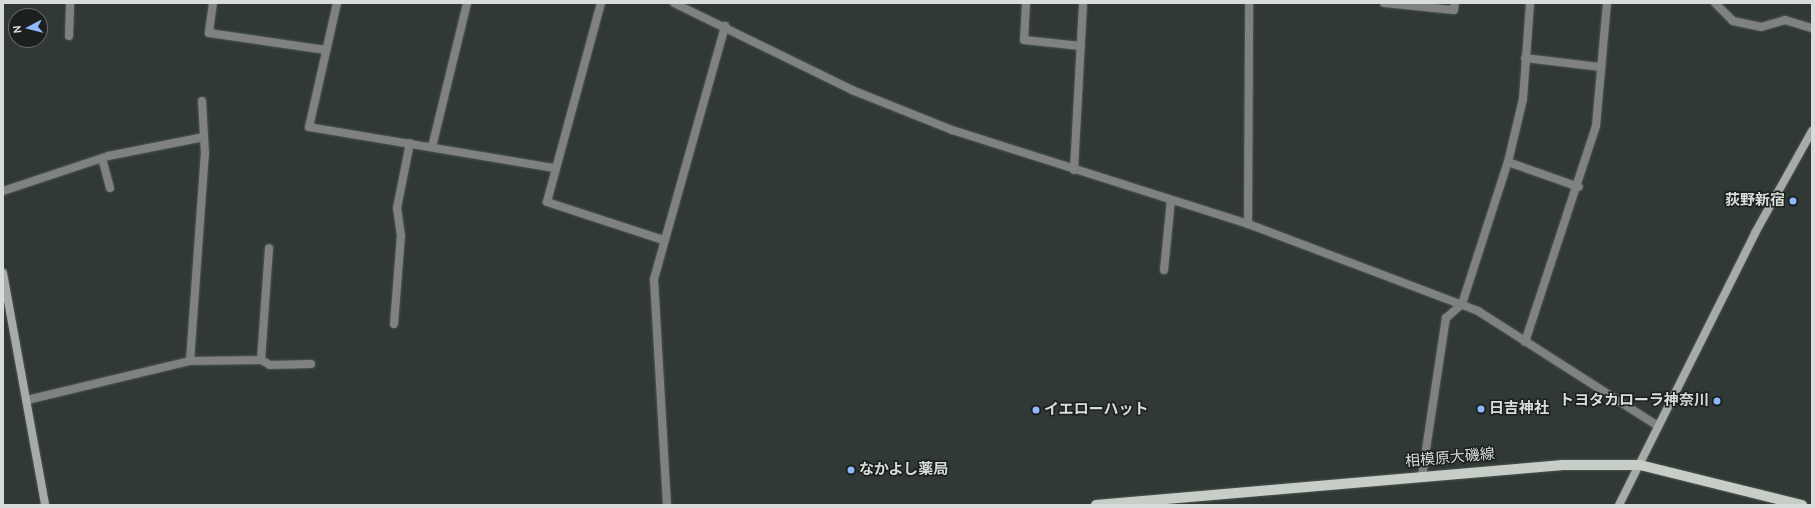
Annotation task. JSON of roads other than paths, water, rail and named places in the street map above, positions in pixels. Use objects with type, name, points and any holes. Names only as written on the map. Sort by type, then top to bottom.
[{"type":"main road","name":"相模原大磯線","points":[[1096,505],[1563,465],[1640,465],[1802,505]]},
{"type":"street","points":[[69,36],[70,3]]},
{"type":"street","points":[[213,3],[209,33],[326,50]]},
{"type":"street","points":[[337,3],[309,127],[554,168]]},
{"type":"street","points":[[432,147],[467,3]]},
{"type":"street","points":[[601,3],[554,168],[547,202],[663,240]]},
{"type":"street","points":[[674,3],[725,26],[852,90],[952,130],[1248,224],[1462,304],[1658,426]]},
{"type":"street","points":[[1026,3],[1024,40],[1081,46]]},
{"type":"street","points":[[1074,170],[1083,3]]},
{"type":"street","points":[[1248,224],[1249,3]]},
{"type":"street","points":[[1384,3],[1454,10],[1455,3]]},
{"type":"street","points":[[1422,476],[1446,318],[1462,304],[1508,162],[1523,99],[1530,3]]},
{"type":"street","points":[[1525,342],[1579,187],[1596,126],[1607,3]]},
{"type":"street","points":[[1715,3],[1733,21],[1761,27],[1786,20],[1812,28]]},
{"type":"street","points":[[667,505],[654,279],[663,240],[725,26]]},
{"type":"street","points":[[1525,58],[1601,67]]},
{"type":"street","points":[[190,361],[204,137],[202,101]]},
{"type":"street","points":[[1619,505],[1756,233],[1812,131]]},
{"type":"street","points":[[3,190],[102,158],[204,137]]},
{"type":"street","points":[[394,324],[401,236],[397,208],[410,143]]},
{"type":"street","points":[[102,158],[110,188]]},
{"type":"street","points":[[1508,162],[1579,187]]},
{"type":"street","points":[[1164,270],[1171,200]]},
{"type":"street","points":[[260,360],[269,248]]},
{"type":"street","points":[[3,273],[27,400],[44,505]]},
{"type":"street","points":[[27,400],[190,361],[260,360],[270,365],[311,364]]},
{"type":"place","name":"荻野新宿","points":[[1793,201]]},
{"type":"place","name":"トヨタカローラ神奈川","points":[[1717,401]]},
{"type":"place","name":"日吉神社","points":[[1481,409]]},
{"type":"place","name":"イエローハット","points":[[1036,410]]},
{"type":"place","name":"なかよし薬局","points":[[851,470]]}]
